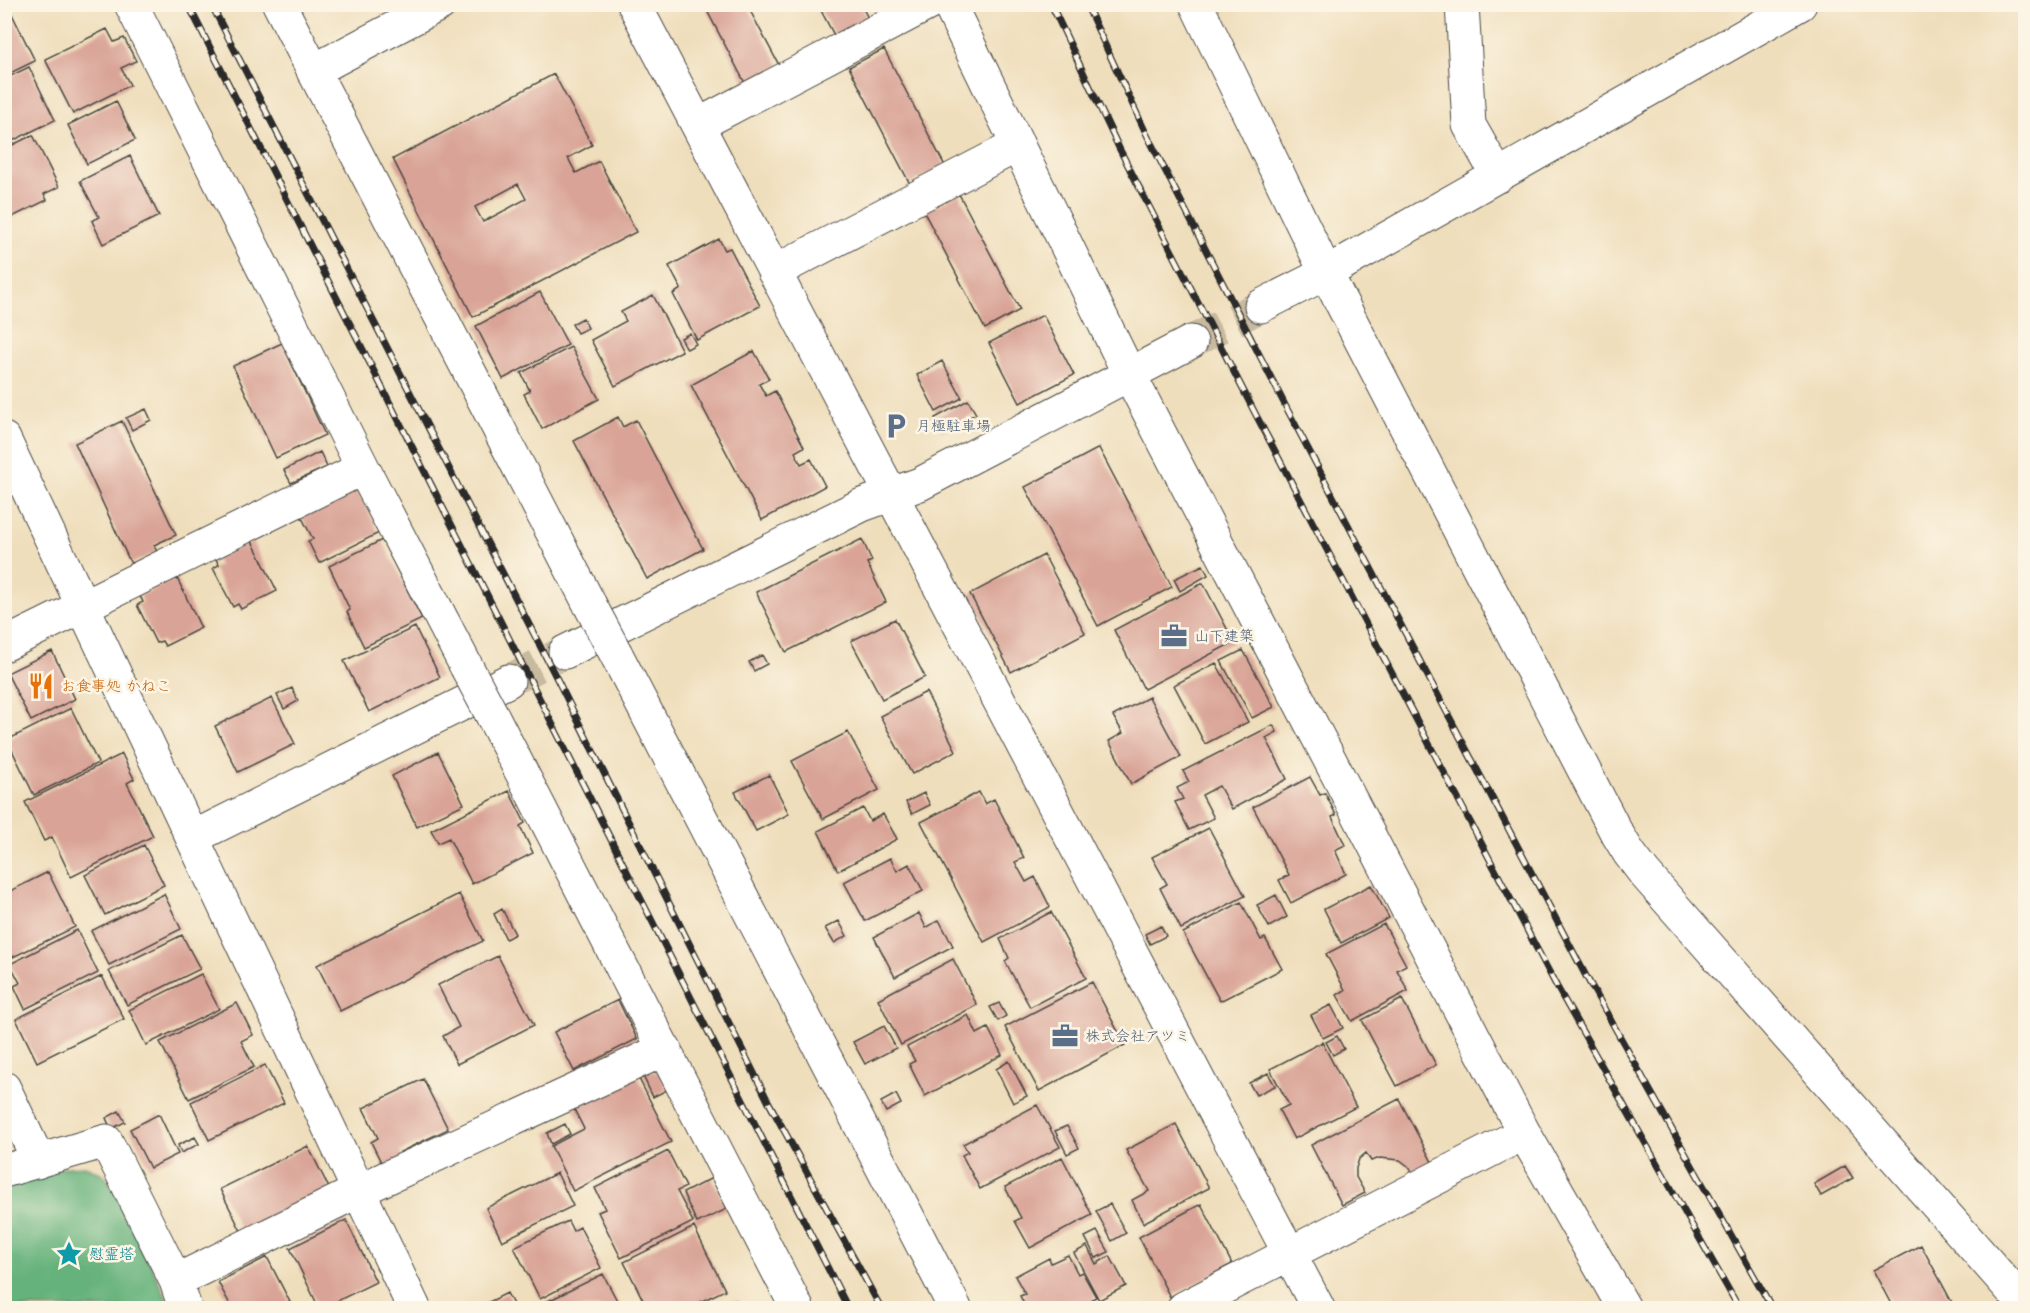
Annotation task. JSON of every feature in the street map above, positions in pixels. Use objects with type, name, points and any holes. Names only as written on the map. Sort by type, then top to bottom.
[{"type":"street","points":[[131,4],[363,468],[797,1308]]},
{"type":"street","points":[[279,4],[955,1308]]},
{"type":"street","points":[[313,71],[440,4]]},
{"type":"street","points":[[634,4],[1318,1308]]},
{"type":"street","points":[[698,125],[928,4]]},
{"type":"street","points":[[949,4],[1129,374],[1524,1132],[1624,1308]]},
{"type":"street","points":[[1196,4],[1326,273],[1629,853],[2025,1306]]},
{"type":"street","points":[[1462,4],[1469,125],[1498,176]]},
{"type":"street","points":[[1261,306],[1326,273],[1800,4]]},
{"type":"street","points":[[774,272],[1018,145]]},
{"type":"street","points":[[565,652],[862,505],[920,484],[1191,342]]},
{"type":"street","points":[[4,439],[414,1308]]},
{"type":"street","points":[[4,645],[363,468]]},
{"type":"street","points":[[192,838],[508,681]]},
{"type":"street","points":[[4,1171],[106,1141],[180,1294],[358,1191],[665,1049]]},
{"type":"street","points":[[4,1088],[37,1162]]},
{"type":"street","points":[[1184,1308],[1524,1132]]},
{"type":"green space","points":[[85,1166],[103,1174],[115,1189],[171,1308],[5,1308],[5,1185],[66,1167]]},
{"type":"building","points":[[4,4],[7,4],[35,61],[4,76]]},
{"type":"building","points":[[704,5],[747,5],[780,67],[746,85]]},
{"type":"building","points":[[818,5],[861,5],[869,20],[835,37]]},
{"type":"building","points":[[107,29],[114,42],[124,38],[136,61],[121,68],[130,85],[73,114],[45,59]]},
{"type":"building","points":[[884,49],[945,166],[910,184],[849,67]]},
{"type":"building","points":[[29,67],[55,120],[4,145],[4,79]]},
{"type":"building","points":[[554,74],[592,145],[568,158],[576,173],[599,161],[636,232],[473,317],[393,159]],"holes":[[[518,184],[526,199],[483,222],[475,207]]]},
{"type":"building","points":[[116,101],[135,140],[87,164],[68,125]]},
{"type":"building","points":[[33,135],[59,187],[44,194],[47,200],[4,221],[4,149]]},
{"type":"building","points":[[130,156],[159,216],[103,244],[92,221],[99,217],[80,181]]},
{"type":"building","points":[[959,194],[1020,310],[985,329],[924,212]]},
{"type":"building","points":[[719,239],[725,250],[730,248],[760,306],[697,340],[673,294],[681,289],[669,266]]},
{"type":"building","points":[[540,292],[568,345],[503,379],[476,326]]},
{"type":"building","points":[[653,295],[682,351],[615,386],[591,340],[626,321],[621,312]]},
{"type":"building","points":[[1043,315],[1074,375],[1020,403],[989,343]]},
{"type":"building","points":[[583,318],[588,328],[577,333],[572,324]]},
{"type":"building","points":[[690,333],[696,344],[687,349],[681,338]]},
{"type":"building","points":[[282,343],[325,435],[276,458],[233,366]]},
{"type":"building","points":[[571,347],[599,399],[542,429],[524,394],[530,391],[521,373]]},
{"type":"building","points":[[754,351],[769,379],[759,384],[766,396],[775,391],[804,447],[795,452],[801,464],[811,459],[825,486],[762,520],[691,385]]},
{"type":"building","points":[[942,361],[962,398],[936,412],[917,375]]},
{"type":"building","points":[[968,400],[976,414],[942,431],[935,418]]},
{"type":"building","points":[[146,409],[151,420],[132,430],[126,418]]},
{"type":"building","points":[[618,417],[623,427],[636,420],[703,549],[647,579],[574,441]]},
{"type":"building","points":[[122,421],[176,535],[154,545],[157,552],[131,564],[75,443]]},
{"type":"building","points":[[1099,448],[1172,587],[1098,626],[1025,487]]},
{"type":"building","points":[[320,452],[327,467],[291,483],[284,470]]},
{"type":"building","points":[[356,487],[379,533],[319,563],[308,541],[313,539],[300,514]]},
{"type":"building","points":[[862,539],[872,561],[867,563],[886,602],[786,652],[756,592]]},
{"type":"building","points":[[382,540],[422,619],[364,647],[347,612],[350,610],[329,566]]},
{"type":"building","points":[[252,541],[277,591],[241,609],[238,604],[233,607],[213,568],[219,565],[216,559]]},
{"type":"building","points":[[1044,555],[1085,633],[1011,672],[970,594]]},
{"type":"building","points":[[1203,565],[1208,575],[1180,591],[1174,579]]},
{"type":"building","points":[[177,578],[201,628],[165,646],[162,641],[156,643],[137,605],[143,602],[140,596]]},
{"type":"building","points":[[1203,583],[1234,642],[1144,689],[1114,630]]},
{"type":"building","points":[[895,619],[925,677],[882,699],[851,641]]},
{"type":"building","points":[[415,627],[440,677],[369,712],[344,661]]},
{"type":"building","points":[[1243,650],[1274,707],[1252,718],[1221,661]]},
{"type":"building","name":"お食事処 かねこ","points":[[52,651],[75,699],[31,721],[7,673]]},
{"type":"building","points":[[762,655],[767,664],[754,671],[749,662]]},
{"type":"building","points":[[1216,663],[1248,722],[1205,744],[1174,685]]},
{"type":"building","points":[[292,688],[298,701],[284,709],[277,695]]},
{"type":"building","points":[[926,692],[956,751],[912,774],[880,716]]},
{"type":"building","points":[[1149,697],[1181,757],[1131,784],[1109,741],[1123,733],[1113,716]]},
{"type":"building","points":[[272,698],[295,744],[238,772],[215,726]]},
{"type":"building","points":[[71,708],[98,763],[34,795],[7,740]]},
{"type":"building","points":[[1273,725],[1277,732],[1266,738],[1287,779],[1232,809],[1219,786],[1202,795],[1214,818],[1189,830],[1175,802],[1183,799],[1177,788],[1189,782],[1183,771]]},
{"type":"building","points":[[848,732],[879,790],[823,819],[792,761]]},
{"type":"building","points":[[438,752],[464,804],[417,827],[392,776]]},
{"type":"building","points":[[122,754],[134,779],[127,783],[153,836],[71,877],[52,837],[44,841],[25,802]]},
{"type":"building","points":[[769,775],[789,814],[756,831],[735,792]]},
{"type":"building","points":[[1310,777],[1320,795],[1325,793],[1336,815],[1332,817],[1345,845],[1335,850],[1346,874],[1291,903],[1279,880],[1289,875],[1253,807]]},
{"type":"building","points":[[509,791],[525,823],[520,826],[533,853],[472,884],[449,838],[438,843],[431,830]]},
{"type":"building","points":[[979,792],[985,804],[994,799],[1024,858],[1015,862],[1026,882],[1035,877],[1050,907],[984,942],[921,822]]},
{"type":"building","points":[[924,793],[930,805],[912,814],[906,802]]},
{"type":"building","points":[[863,808],[870,821],[883,814],[897,839],[838,871],[818,831]]},
{"type":"building","points":[[1209,828],[1245,896],[1181,929],[1160,888],[1167,884],[1152,857]]},
{"type":"building","points":[[144,845],[164,885],[105,915],[85,875]]},
{"type":"building","points":[[890,858],[897,871],[909,864],[923,891],[865,921],[844,882]]},
{"type":"building","points":[[48,872],[75,927],[13,957],[4,941],[4,894]]},
{"type":"building","points":[[1371,885],[1389,918],[1341,943],[1324,909]]},
{"type":"building","points":[[164,894],[181,929],[109,965],[91,931]]},
{"type":"building","points":[[459,894],[483,941],[340,1011],[317,965]]},
{"type":"building","points":[[1276,895],[1287,917],[1269,927],[1257,905]]},
{"type":"building","points":[[1241,902],[1261,940],[1265,938],[1282,969],[1220,1001],[1183,933]]},
{"type":"building","points":[[502,909],[515,934],[506,939],[494,914]]},
{"type":"building","points":[[1051,912],[1086,978],[1030,1007],[1005,961],[1009,958],[1000,939]]},
{"type":"building","points":[[919,913],[926,928],[939,920],[953,946],[895,977],[874,937]]},
{"type":"building","points":[[839,921],[847,936],[834,943],[825,928]]},
{"type":"building","points":[[1384,924],[1406,965],[1397,970],[1408,991],[1352,1021],[1337,995],[1345,990],[1326,954]]},
{"type":"building","points":[[1161,926],[1166,936],[1150,944],[1145,934]]},
{"type":"building","points":[[77,930],[98,973],[25,1009],[14,986],[20,983],[10,964]]},
{"type":"building","points":[[182,935],[200,969],[127,1005],[109,971]]},
{"type":"building","points":[[498,956],[534,1025],[457,1064],[443,1036],[459,1027],[438,985]]},
{"type":"building","points":[[953,959],[977,1005],[901,1045],[878,999]]},
{"type":"building","points":[[201,974],[219,1009],[146,1045],[129,1010]]},
{"type":"building","points":[[102,976],[124,1019],[37,1062],[16,1019]]},
{"type":"building","points":[[1092,982],[1125,1045],[1039,1091],[1005,1027]]},
{"type":"building","points":[[1402,999],[1436,1065],[1397,1086],[1362,1020]]},
{"type":"building","points":[[618,1000],[637,1039],[574,1071],[554,1032]]},
{"type":"building","points":[[237,1003],[253,1035],[241,1041],[254,1067],[189,1099],[160,1042]]},
{"type":"building","points":[[999,1003],[1006,1016],[998,1021],[990,1007]]},
{"type":"building","points":[[1331,1005],[1343,1028],[1323,1038],[1311,1015]]},
{"type":"building","points":[[968,1015],[977,1034],[988,1028],[1002,1055],[925,1096],[909,1064],[915,1061],[907,1047]]},
{"type":"building","points":[[884,1026],[896,1048],[865,1064],[853,1042]]},
{"type":"building","points":[[1337,1036],[1344,1049],[1333,1055],[1326,1042]]},
{"type":"building","points":[[1322,1042],[1356,1107],[1294,1139],[1279,1110],[1289,1105],[1270,1069]]},
{"type":"building","points":[[1009,1061],[1027,1096],[1013,1103],[996,1069]]},
{"type":"building","points":[[265,1065],[284,1103],[209,1140],[191,1102]]},
{"type":"building","points":[[649,1071],[659,1072],[667,1090],[653,1097],[642,1074]]},
{"type":"building","points":[[636,1073],[671,1142],[573,1191],[551,1146],[584,1129],[572,1105]]},
{"type":"building","points":[[1268,1073],[1275,1086],[1256,1095],[1249,1083]]},
{"type":"building","points":[[423,1079],[448,1129],[400,1152],[403,1159],[384,1168],[371,1142],[378,1138],[363,1108]]},
{"type":"building","points":[[896,1094],[901,1104],[886,1112],[881,1102]]},
{"type":"building","points":[[1399,1099],[1433,1164],[1414,1174],[1400,1160],[1380,1158],[1371,1161],[1366,1153],[1359,1159],[1356,1168],[1356,1177],[1365,1193],[1342,1205],[1311,1145]]},
{"type":"building","points":[[1037,1105],[1060,1147],[980,1189],[962,1155],[968,1152],[963,1144]]},
{"type":"building","points":[[119,1111],[125,1122],[111,1129],[106,1118]]},
{"type":"building","points":[[159,1114],[178,1154],[150,1168],[130,1129]]},
{"type":"building","points":[[565,1124],[570,1134],[551,1144],[547,1133]]},
{"type":"building","points":[[1176,1124],[1209,1188],[1143,1223],[1132,1200],[1149,1191],[1126,1150]]},
{"type":"building","points":[[1067,1126],[1079,1148],[1067,1154],[1055,1131]]},
{"type":"building","points":[[195,1137],[199,1144],[181,1153],[178,1145]]},
{"type":"building","points":[[308,1146],[331,1192],[243,1235],[220,1189]]},
{"type":"building","points":[[668,1151],[686,1187],[677,1191],[693,1222],[621,1258],[598,1212],[605,1209],[595,1188]]},
{"type":"building","points":[[1062,1157],[1092,1215],[1030,1248],[1015,1221],[1021,1218],[1005,1187]]},
{"type":"building","points":[[1845,1166],[1853,1178],[1821,1196],[1814,1184]]},
{"type":"building","points":[[557,1173],[573,1206],[502,1241],[486,1208]]},
{"type":"building","points":[[712,1178],[727,1209],[697,1223],[683,1193]]},
{"type":"building","points":[[1110,1204],[1126,1233],[1112,1241],[1096,1211]]},
{"type":"building","points":[[1201,1204],[1232,1264],[1170,1297],[1139,1237]]},
{"type":"building","points":[[346,1220],[376,1282],[319,1308],[290,1248]]},
{"type":"building","points":[[568,1221],[573,1231],[580,1227],[601,1268],[540,1299],[514,1247]]},
{"type":"building","points":[[694,1227],[725,1290],[688,1308],[647,1308],[624,1262]]},
{"type":"building","points":[[1097,1231],[1109,1252],[1096,1258],[1085,1237]]},
{"type":"building","points":[[1921,1245],[1955,1308],[1887,1308],[1892,1306],[1873,1270]]},
{"type":"building","points":[[1087,1246],[1096,1264],[1110,1256],[1126,1286],[1099,1300],[1074,1253]]},
{"type":"building","points":[[1068,1255],[1078,1274],[1082,1272],[1096,1297],[1092,1299],[1097,1308],[1026,1308],[1020,1296],[1025,1294],[1015,1276],[1049,1258],[1051,1263]]},
{"type":"building","points":[[267,1257],[293,1308],[232,1308],[218,1282]]},
{"type":"building","points":[[603,1274],[621,1308],[534,1308]]},
{"type":"building","points":[[507,1293],[515,1308],[490,1308],[487,1303]]},
{"type":"building","points":[[736,1300],[740,1308],[719,1308]]},
{"type":"tunnel","points":[[1191,342],[1261,306]]},
{"type":"tunnel","points":[[508,681],[565,652]]},
{"type":"railway","points":[[188,4],[848,1308]]},
{"type":"railway","points":[[211,4],[557,679],[768,1101],[881,1308]]},
{"type":"railway","points":[[1051,4],[1119,148],[1256,415],[1557,987],[1739,1308]]},
{"type":"railway","points":[[1086,4],[1145,131],[1286,407],[1587,978],[1772,1308]]},
{"type":"place","name":"月極駐車場","points":[[896,426]]},
{"type":"place","name":"山下建築","points":[[1174,636]]},
{"type":"place","name":"お食事処 かねこ","points":[[41,686]]},
{"type":"place","name":"株式会社アツミ","points":[[1065,1036]]},
{"type":"place","name":"慰霊塔","points":[[69,1254]]}]
